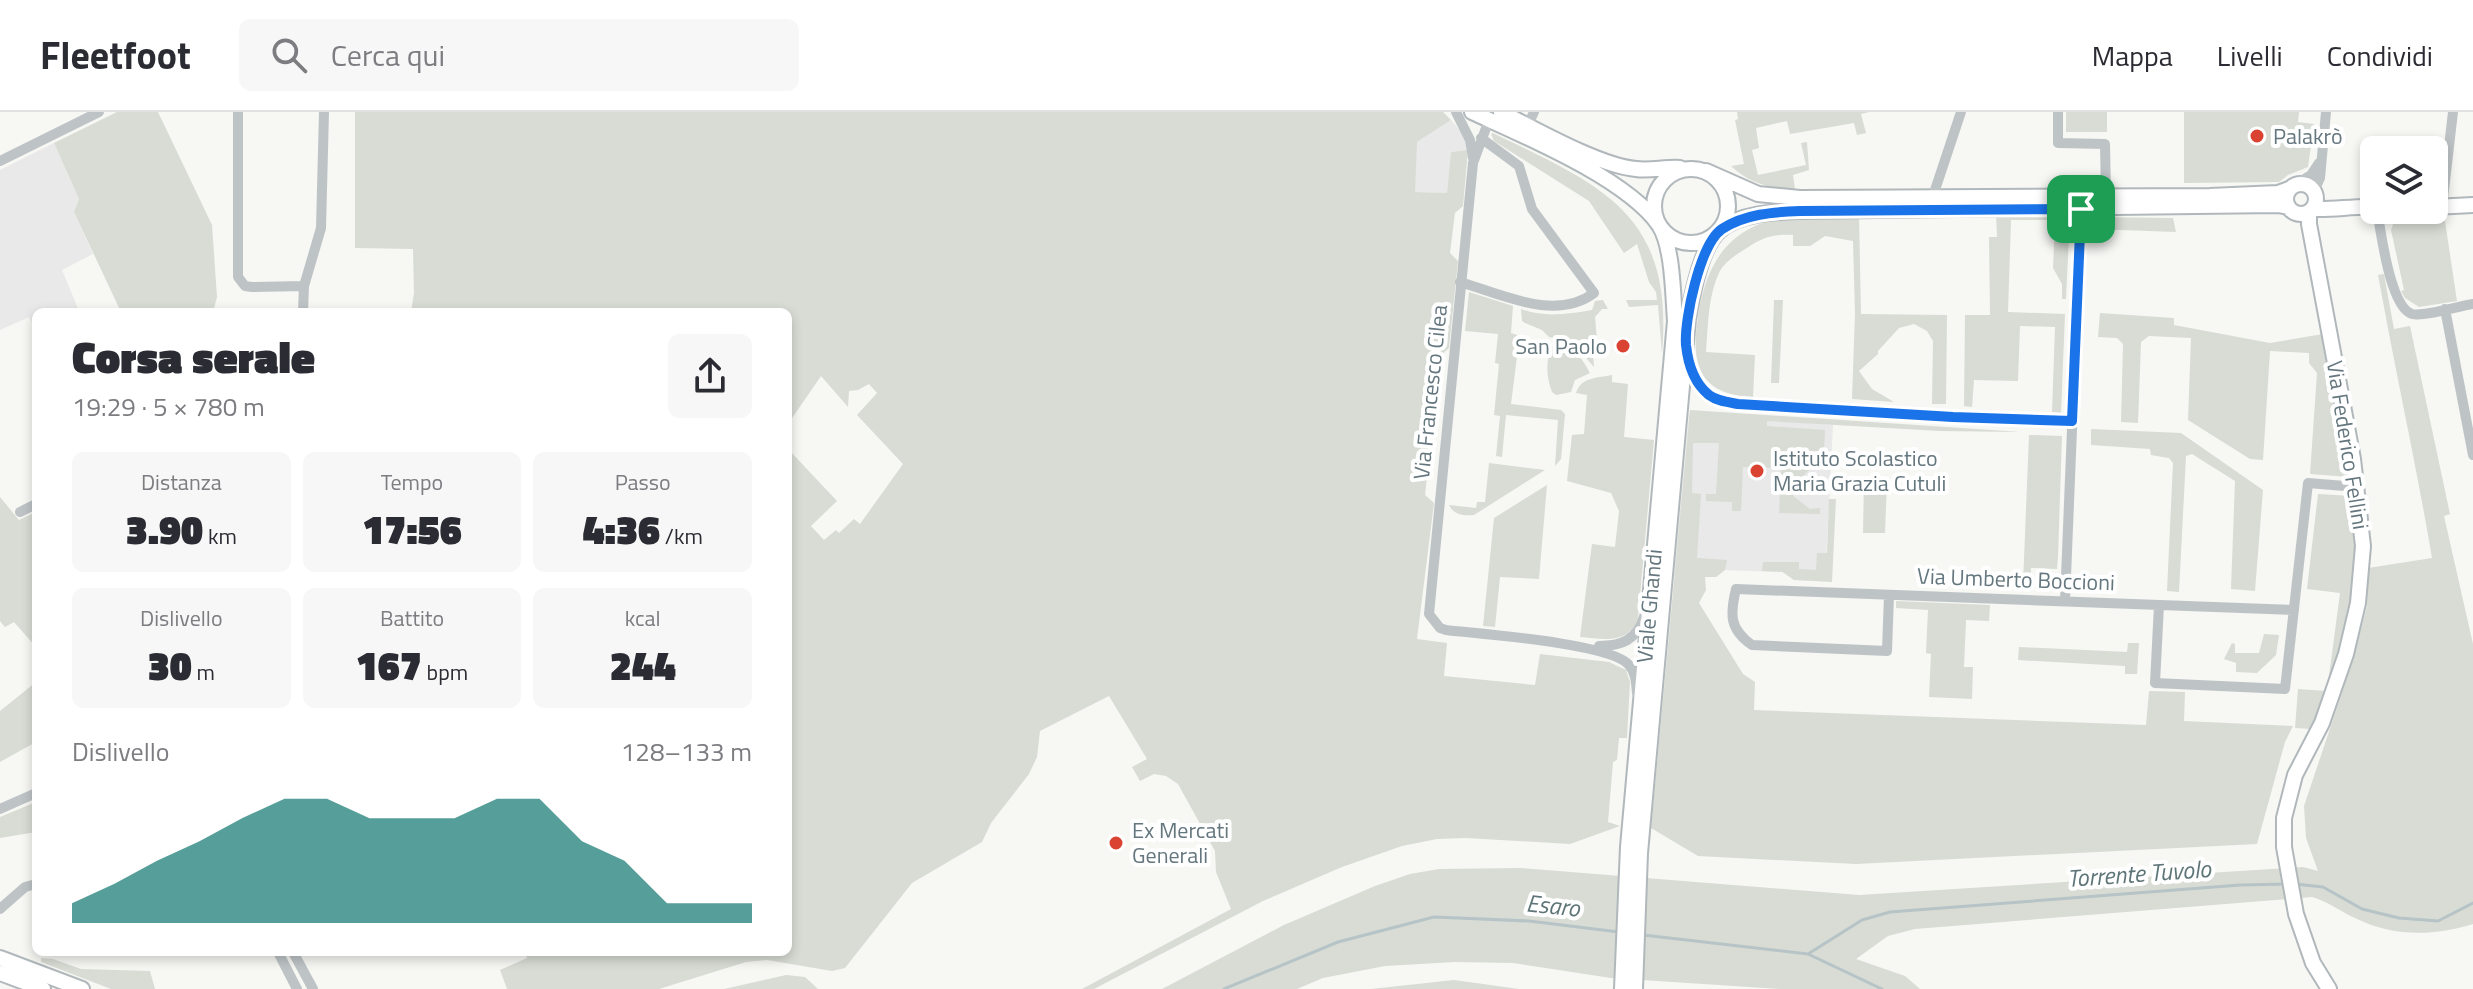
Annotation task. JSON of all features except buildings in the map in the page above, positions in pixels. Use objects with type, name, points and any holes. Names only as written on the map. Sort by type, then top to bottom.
[{"type":"street","points":[[0,161],[99,112]]},
{"type":"street","points":[[238,112],[238,277],[245,286],[252,287],[304,286]]},
{"type":"street","points":[[303,308],[304,286],[321,228],[324,112]]},
{"type":"street","points":[[1456,112],[1470,140],[1473,163]]},
{"type":"street","points":[[1472,112],[1531,118],[1580,150],[1632,169],[1688,168],[1706,171],[1743,189],[1770,196],[2252,195],[2307,184],[2307,207]]},
{"type":"street","points":[[1933,196],[1961,112]]},
{"type":"street","points":[[2058,112],[2058,143],[2105,144],[2106,196]]},
{"type":"street","points":[[2307,207],[2320,178],[2326,112]]},
{"type":"street","points":[[2448,144],[2453,112]]},
{"type":"street","points":[[1473,163],[1481,138],[1495,116]]},
{"type":"street","points":[[1495,116],[1622,190],[1665,233],[1683,243],[1703,242],[1749,217],[1770,212],[2307,207],[2337,199],[2347,206],[2360,207]]},
{"type":"street","points":[[1460,282],[1528,303],[1555,306],[1581,303],[1594,293],[1532,209],[1519,166],[1481,138]]},
{"type":"street","points":[[2293,186],[2311,175],[2320,161]]},
{"type":"street","name":"Via Francesco Cilea","points":[[1473,163],[1429,614],[1446,630],[1583,647]]},
{"type":"street","points":[[1659,226],[1653,205],[1655,194],[1668,176],[1688,168]]},
{"type":"street","points":[[1706,171],[1723,186],[1728,197],[1729,209],[1719,231]]},
{"type":"street","name":"Via Federico Fellini","points":[[2293,186],[2286,198],[2307,207],[2357,487],[2363,546],[2358,603],[2346,654],[2322,723],[2289,790],[2284,818],[2284,847],[2296,914],[2313,963],[2329,989]]},
{"type":"street","points":[[2448,206],[2473,205]]},
{"type":"street","points":[[2065,601],[2081,209]]},
{"type":"street","points":[[2379,224],[2398,302],[2415,315],[2473,304]]},
{"type":"street","name":"Viale Ghandi","points":[[1635,989],[1651,583],[1675,321],[1669,260],[1659,226]]},
{"type":"street","name":"Viale Ghandi","points":[[1622,989],[1628,847],[1645,722],[1686,343],[1696,279],[1719,231]]},
{"type":"street","points":[[2445,309],[2473,455]]},
{"type":"street","points":[[1686,343],[1695,378],[1710,396],[1720,401],[1953,417],[2072,421]]},
{"type":"street","points":[[2159,605],[2155,683],[2285,689],[2308,483],[2357,487]]},
{"type":"street","points":[[20,512],[32,506]]},
{"type":"street","points":[[1583,647],[1616,646],[1634,637],[1645,614],[1651,583]]},
{"type":"street","name":"Via Umberto Boccioni","points":[[1889,595],[1887,651],[1752,645],[1738,636],[1733,623],[1732,605],[1736,589],[2294,610]]},
{"type":"street","points":[[1583,647],[1617,656],[1630,666],[1645,722]]},
{"type":"street","points":[[0,809],[32,795]]},
{"type":"street","points":[[0,909],[25,887],[32,885]]},
{"type":"street","points":[[280,956],[297,989]]},
{"type":"street","points":[[295,956],[313,989]]},
{"type":"street","points":[[0,958],[82,989]]},
{"type":"street","points":[[0,973],[43,989]]},
{"type":"shaded area","points":[[117,112],[158,112],[212,225],[217,297],[214,308],[119,308],[74,212],[79,199],[54,143]]},
{"type":"shaded area","points":[[355,112],[1443,112],[1451,120],[1417,142],[1415,192],[1447,193],[1451,152],[1468,150],[1463,206],[1455,213],[1450,253],[1458,261],[1449,348],[1440,356],[1425,495],[1434,503],[1417,639],[1447,643],[1444,676],[1535,685],[1540,654],[1609,662],[1626,670],[1630,682],[1627,738],[1619,738],[1617,760],[1613,762],[1608,822],[1620,826],[1570,844],[1466,838],[1437,839],[1402,846],[1342,867],[1263,901],[1094,989],[1082,989],[1231,909],[1216,872],[1215,851],[1178,784],[1166,776],[1154,774],[1140,781],[1132,767],[1147,759],[1109,696],[1040,731],[1037,757],[1029,774],[991,823],[982,842],[912,883],[845,968],[832,971],[767,960],[746,962],[659,989],[507,989],[500,970],[526,956],[792,956],[792,453],[837,501],[811,526],[824,540],[836,530],[839,533],[854,519],[860,524],[903,464],[857,415],[877,393],[869,384],[849,391],[848,407],[821,376],[792,418],[792,308],[412,308],[413,249],[355,248]]},
{"type":"shaded area","points":[[1737,112],[1869,112],[1861,114],[1866,133],[1857,135],[1854,123],[1790,134],[1787,121],[1756,128],[1759,148],[1752,150],[1758,175],[1806,165],[1801,143],[1807,142],[1809,170],[1793,175],[1795,189],[1760,184],[1731,166],[1744,164],[1735,120],[1738,119]]},
{"type":"shaded area","points":[[2066,112],[2107,112],[2107,132],[2066,132]]},
{"type":"shaded area","points":[[2184,112],[2299,112],[2298,122],[2314,124],[2308,167],[2279,182],[2184,183]]},
{"type":"shaded area","points":[[1370,120],[1417,142],[1451,120],[1463,134],[1468,150],[1451,152],[1447,193],[1415,192]]},
{"type":"shaded area","points":[[1493,133],[1568,171],[1624,211],[1643,237],[1656,268],[1663,307],[1662,354],[1658,305],[1629,307],[1626,300],[1657,300],[1637,244],[1624,253],[1589,201],[1494,141]]},
{"type":"shaded area","points":[[54,143],[79,199],[74,212],[93,254],[62,270],[78,308],[32,308],[32,323],[29,317],[0,330],[0,170]]},
{"type":"shaded area","points":[[1996,214],[2070,214],[2066,299],[2062,299],[2062,284],[2053,268],[2055,220],[2011,220],[2008,312],[2065,314],[2061,413],[2052,412],[2055,327],[2020,326],[2018,381],[1974,380],[1972,407],[1964,406],[1965,315],[1990,315],[1989,237],[1997,237]]},
{"type":"shaded area","points":[[1859,215],[1861,314],[1947,315],[1946,404],[1932,404],[1933,341],[1927,331],[1914,324],[1899,328],[1859,371],[1872,389],[1894,402],[1852,399],[1855,314],[1853,241],[1825,236],[1810,246],[1793,246],[1793,235],[1769,237],[1739,253],[1721,269],[1711,302],[1706,352],[1755,355],[1753,397],[1722,391],[1712,385],[1704,377],[1696,354],[1697,324],[1702,295],[1712,268],[1728,245],[1751,228],[1776,220]]},
{"type":"shaded area","points":[[2094,217],[2173,218],[2176,232],[2093,229]]},
{"type":"shaded area","points":[[2393,224],[2445,224],[2457,301],[2419,307],[2405,298],[2401,291],[2404,290],[2391,230]]},
{"type":"shaded area","points":[[2384,274],[2394,329],[2410,326],[2450,514],[2444,516],[2473,644],[2473,924],[2444,931],[2400,932],[2371,925],[2312,897],[1915,929],[1888,936],[1856,959],[1905,976],[1920,989],[1780,989],[1611,978],[1513,963],[1455,962],[1385,966],[1323,978],[1297,989],[1162,989],[1284,925],[1375,886],[1410,874],[1439,869],[1521,868],[1859,895],[2303,867],[2318,871],[2306,838],[2304,806],[2353,660],[2367,606],[2368,568],[2432,558],[2378,275]]},
{"type":"shaded area","points":[[1469,292],[1513,306],[1511,333],[1517,335],[1519,341],[1511,404],[1561,410],[1565,414],[1561,459],[1555,466],[1558,420],[1506,415],[1502,457],[1496,456],[1500,416],[1494,415],[1499,364],[1495,363],[1498,334],[1465,331]]},
{"type":"shaded area","points":[[1603,300],[1608,309],[1602,309],[1595,317],[1597,340],[1592,341],[1594,367],[1573,343],[1549,337],[1542,330],[1522,321],[1521,309],[1539,314],[1565,314],[1592,310],[1595,301]]},
{"type":"shaded area","points":[[1774,300],[1783,300],[1779,383],[1771,383]]},
{"type":"shaded area","points":[[2100,313],[2174,318],[2174,325],[2270,343],[2323,334],[2349,477],[2310,474],[2317,373],[2309,363],[2309,353],[2270,351],[2263,460],[2250,459],[2188,420],[2191,338],[2149,336],[2141,342],[2138,423],[2121,422],[2123,344],[2117,338],[2098,337]]},
{"type":"shaded area","points":[[1554,344],[1576,353],[1590,373],[1575,380],[1571,392],[1556,395],[1550,386],[1547,368]]},
{"type":"shaded area","points":[[1612,375],[1612,382],[1628,384],[1624,437],[1654,440],[1638,618],[1628,633],[1598,639],[1580,637],[1592,544],[1615,547],[1619,511],[1611,493],[1567,481],[1572,435],[1584,434],[1587,395],[1576,393],[1578,388],[1586,381]]},
{"type":"shaded area","points":[[1690,410],[2021,432],[1940,431],[1767,421],[1767,426],[1825,430],[1823,470],[1810,469],[1794,481],[1793,496],[1810,509],[1820,508],[1820,514],[1779,513],[1781,468],[1743,467],[1741,511],[1732,511],[1732,502],[1706,501],[1706,494],[1716,494],[1719,443],[1693,443],[1692,493],[1701,494],[1697,558],[1727,560],[1725,570],[1716,577],[1705,577],[1706,590],[1699,603],[1743,674],[1755,682],[1754,710],[2146,725],[2149,691],[2185,692],[2184,721],[2293,726],[2285,742],[2257,844],[1856,864],[1698,856],[1651,828]]},
{"type":"shaded area","name":"Istituto Scolastico Maria Grazia Cutuli","points":[[1689,414],[1833,425],[1825,581],[1794,580],[1782,572],[1725,570],[1716,577],[1674,575]]},
{"type":"shaded area","points":[[2091,429],[2181,433],[2263,490],[2255,591],[2231,589],[2235,481],[2192,454],[2186,456],[2179,592],[2167,591],[2173,463],[2169,458],[2151,455],[2150,449],[2091,445]]},
{"type":"shaded area","points":[[2029,435],[2062,436],[2058,557],[2057,569],[2031,568],[2030,584],[2023,584]]},
{"type":"shaded area","points":[[1489,463],[1545,470],[1474,515],[1453,511],[1449,505],[1476,508],[1477,502],[1485,502]]},
{"type":"shaded area","points":[[1864,480],[1887,481],[1885,533],[1863,533]]},
{"type":"shaded area","points":[[1547,485],[1539,579],[1500,577],[1495,627],[1483,626],[1494,518]]},
{"type":"shaded area","points":[[2318,494],[2352,496],[2357,539],[2354,590],[2344,639],[2330,687],[2321,709],[2311,729],[2295,728],[2298,689],[2327,691],[2340,593],[2307,589]]},
{"type":"shaded area","points":[[0,497],[19,520],[32,514],[32,642],[14,622],[5,627],[0,621]]},
{"type":"shaded area","points":[[1829,499],[1836,499],[1832,582],[1794,580],[1783,572],[1762,571],[1763,562],[1799,562],[1799,569],[1816,570],[1817,553],[1827,553]]},
{"type":"shaded area","points":[[1896,601],[1990,605],[1989,621],[1966,620],[1964,667],[1973,667],[1972,699],[1929,697],[1931,654],[1926,653],[1928,610],[1896,608]]},
{"type":"shaded area","points":[[2264,634],[2279,635],[2276,655],[2257,673],[2236,672],[2236,663],[2224,659],[2232,643],[2235,644],[2235,653],[2259,653]]},
{"type":"shaded area","points":[[2128,643],[2139,643],[2137,674],[2125,674],[2125,666],[2018,660],[2019,647],[2127,652]]},
{"type":"shaded area","points":[[32,685],[32,744],[0,762],[0,711]]},
{"type":"shaded area","points":[[32,804],[32,833],[0,838],[0,817]]},
{"type":"shaded area","points":[[41,958],[81,969],[150,971],[155,989],[111,989],[41,962]]},
{"type":"shaded area","points":[[786,975],[805,977],[818,989],[724,989]]},
{"type":"shaded area","points":[[1454,980],[1519,989],[1371,989]]},
{"type":"waterway","name":"Torrente Tuvolo","points":[[1808,954],[1862,920],[1890,912],[2288,884]]},
{"type":"waterway","name":"Torrente Tuvolo","points":[[2295,884],[2323,887],[2362,909],[2399,918],[2438,921],[2473,903]]},
{"type":"waterway","name":"Esaro","points":[[1224,989],[1338,942],[1434,917],[1529,921],[1619,932]]},
{"type":"waterway","name":"Esaro","points":[[1643,935],[1808,954],[1882,989]]},
{"type":"place","name":"Palakrò","points":[[2257,136]]},
{"type":"place","name":"San Paolo","points":[[1623,346]]},
{"type":"place","name":"Istituto Scolastico Maria Grazia Cutuli","points":[[1757,471]]},
{"type":"place","name":"Ex Mercati Generali","points":[[1116,843]]},
{"type":"route","points":[[2081,209],[2072,421],[1738,404],[1710,396],[1690,367],[1686,343],[1692,295],[1700,266],[1719,231],[1741,220],[1770,212],[1800,211],[2081,209]]}]
